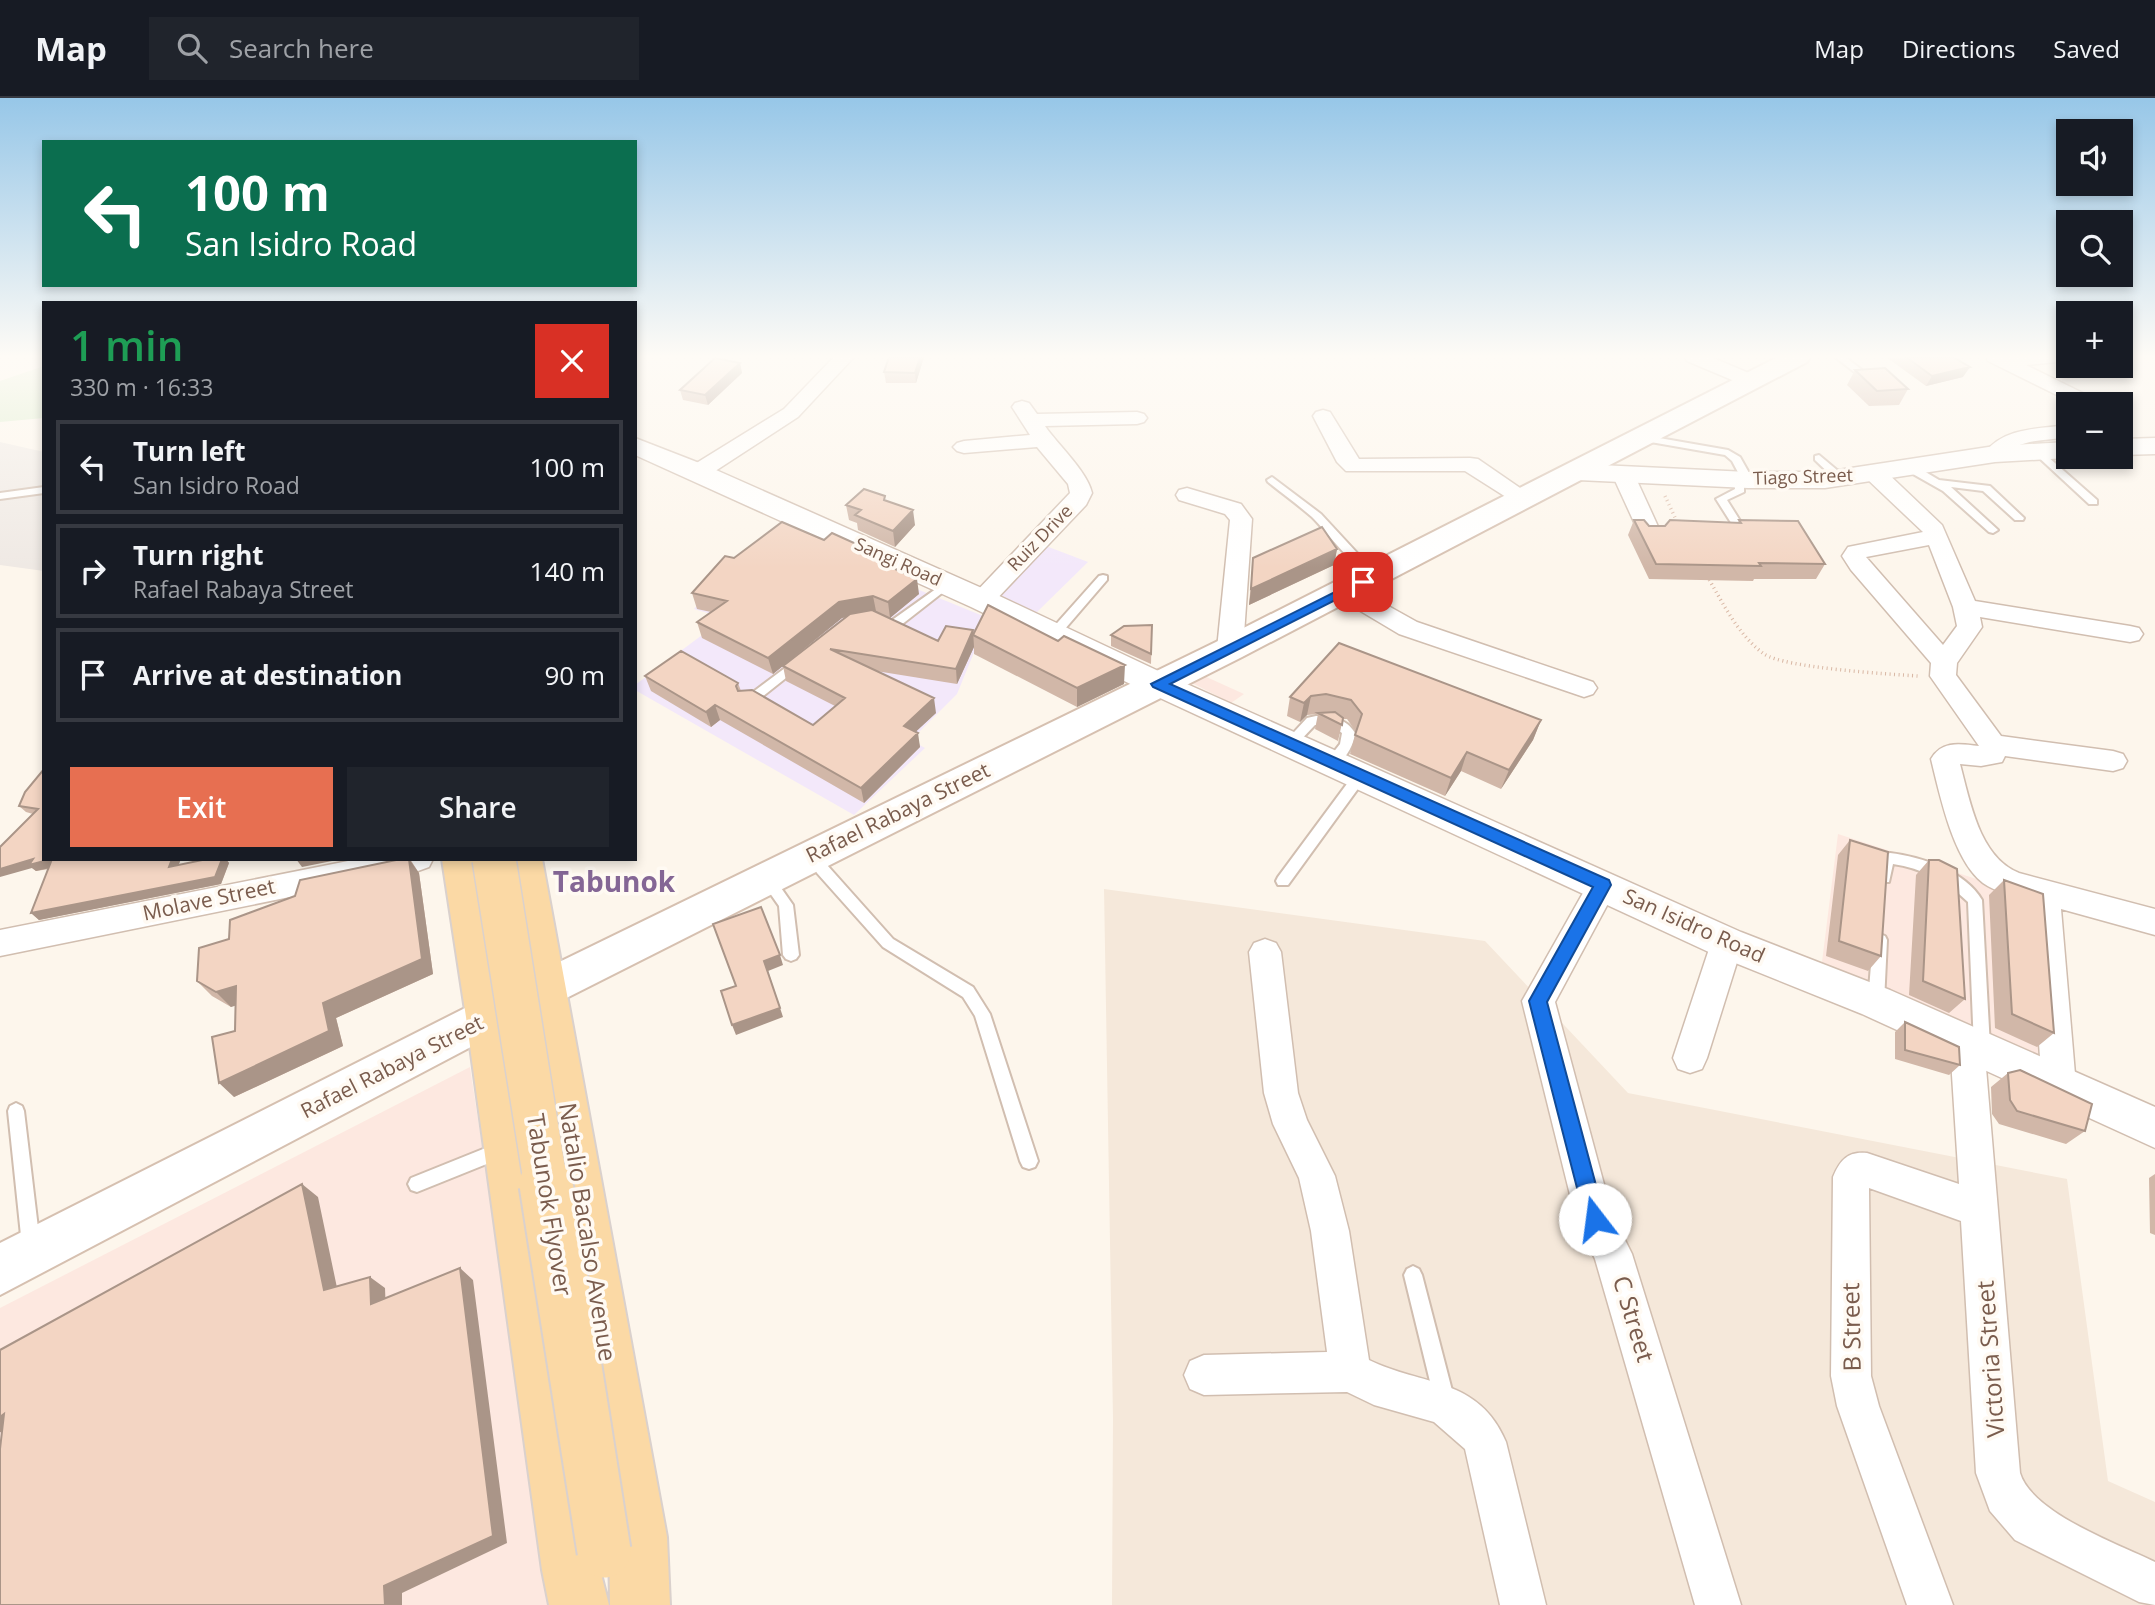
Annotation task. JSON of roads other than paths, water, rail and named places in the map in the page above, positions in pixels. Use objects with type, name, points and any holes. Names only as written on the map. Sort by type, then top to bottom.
[{"type":"main road","name":"Rafael Rabaya Street","points":[[16,1262],[488,1017],[1230,649],[1662,427]]},
{"type":"main road","points":[[461,861],[488,1017],[571,1570],[579,1605]]},
{"type":"main road","name":"Tabunok Flyover","points":[[494,861],[601,1578]]},
{"type":"main road","name":"Natalio Bacalso Avenue","points":[[523,861],[638,1537],[640,1605]]},
{"type":"main road","points":[[601,1578],[625,1605]]},
{"type":"street","points":[[698,472],[768,427]]},
{"type":"street","name":"Ruiz Drive","points":[[982,600],[1081,493],[1079,483],[1036,427]]},
{"type":"street","points":[[1329,427],[1348,462],[1354,467],[1470,464],[1525,499]]},
{"type":"street","points":[[1994,454],[2000,446],[2014,440],[2056,433]]},
{"type":"street","points":[[964,447],[1044,440]]},
{"type":"street","name":"Sangi Road","points":[[637,447],[947,584],[1158,684]]},
{"type":"street","name":"Tiago Street","points":[[1578,472],[1744,480],[1840,478],[1994,454],[2056,451]]},
{"type":"street","points":[[1874,473],[1930,524],[1965,607],[1970,627],[1944,669]]},
{"type":"street","points":[[1623,474],[1650,533]]},
{"type":"street","points":[[1187,495],[1233,509],[1241,519],[1230,649]]},
{"type":"street","points":[[1936,537],[1856,552],[1854,556],[1944,669],[1993,745],[1992,755],[1953,753],[1945,759],[1974,849],[1993,875],[2044,892],[2155,922]]},
{"type":"street","points":[[1348,589],[1356,598],[1408,628],[1584,688]]},
{"type":"street","points":[[1965,607],[2130,634]]},
{"type":"street","name":"San Isidro Road","points":[[1158,684],[1727,943],[1876,1002],[2155,1128]]},
{"type":"street","points":[[1993,745],[2113,761]]},
{"type":"street","name":"Molave Street","points":[[0,943],[408,861]]},
{"type":"street","name":"C Street","points":[[1603,885],[1538,1001],[1595,1219],[1613,1254],[1718,1605]]},
{"type":"street","points":[[2044,892],[2059,1086]]},
{"type":"street","points":[[1690,1058],[1727,943]]},
{"type":"street","points":[[1265,952],[1281,1093],[1292,1124],[1317,1176],[1330,1231],[1350,1372]]},
{"type":"street","name":"Victoria Street","points":[[1975,1048],[1981,1210],[1998,1473],[2005,1496],[2031,1524],[2155,1586]]},
{"type":"street","name":"B Street","points":[[1930,1605],[1858,1406],[1851,1376],[1851,1177],[1857,1169],[1867,1170],[1981,1210]]},
{"type":"street","points":[[1204,1375],[1350,1372],[1374,1384],[1446,1404],[1479,1432],[1485,1443],[1523,1605]]},
{"type":"lane","points":[[1642,438],[1728,453],[1736,460],[1744,480],[1740,490],[1721,499],[1739,527]]},
{"type":"lane","points":[[2039,452],[2093,502]]},
{"type":"lane","points":[[1819,458],[1840,478]]},
{"type":"lane","points":[[1912,467],[1947,489],[1993,530]]},
{"type":"lane","points":[[1272,480],[1317,516],[1354,556],[1377,574]]},
{"type":"lane","points":[[1935,482],[1986,488],[2019,517]]},
{"type":"lane","points":[[0,496],[42,490]]},
{"type":"lane","points":[[1054,634],[1103,578]]},
{"type":"lane","points":[[893,626],[947,584]]},
{"type":"lane","points":[[749,701],[804,658]]},
{"type":"lane","points":[[1283,881],[1346,769]]},
{"type":"lane","points":[[814,855],[822,869],[888,943],[968,992],[982,1014],[1029,1161]]},
{"type":"lane","points":[[1883,891],[1885,863],[1891,858],[1945,875],[1975,900],[1975,1048]]},
{"type":"lane","points":[[766,878],[786,905],[791,955]]},
{"type":"lane","points":[[1876,1002],[1881,918]]},
{"type":"lane","points":[[16,1111],[16,1262]]},
{"type":"lane","points":[[417,1184],[508,1147]]},
{"type":"lane","points":[[1413,1275],[1446,1404]]},
{"type":"district","name":"Tabunok","points":[[614,882]]}]
